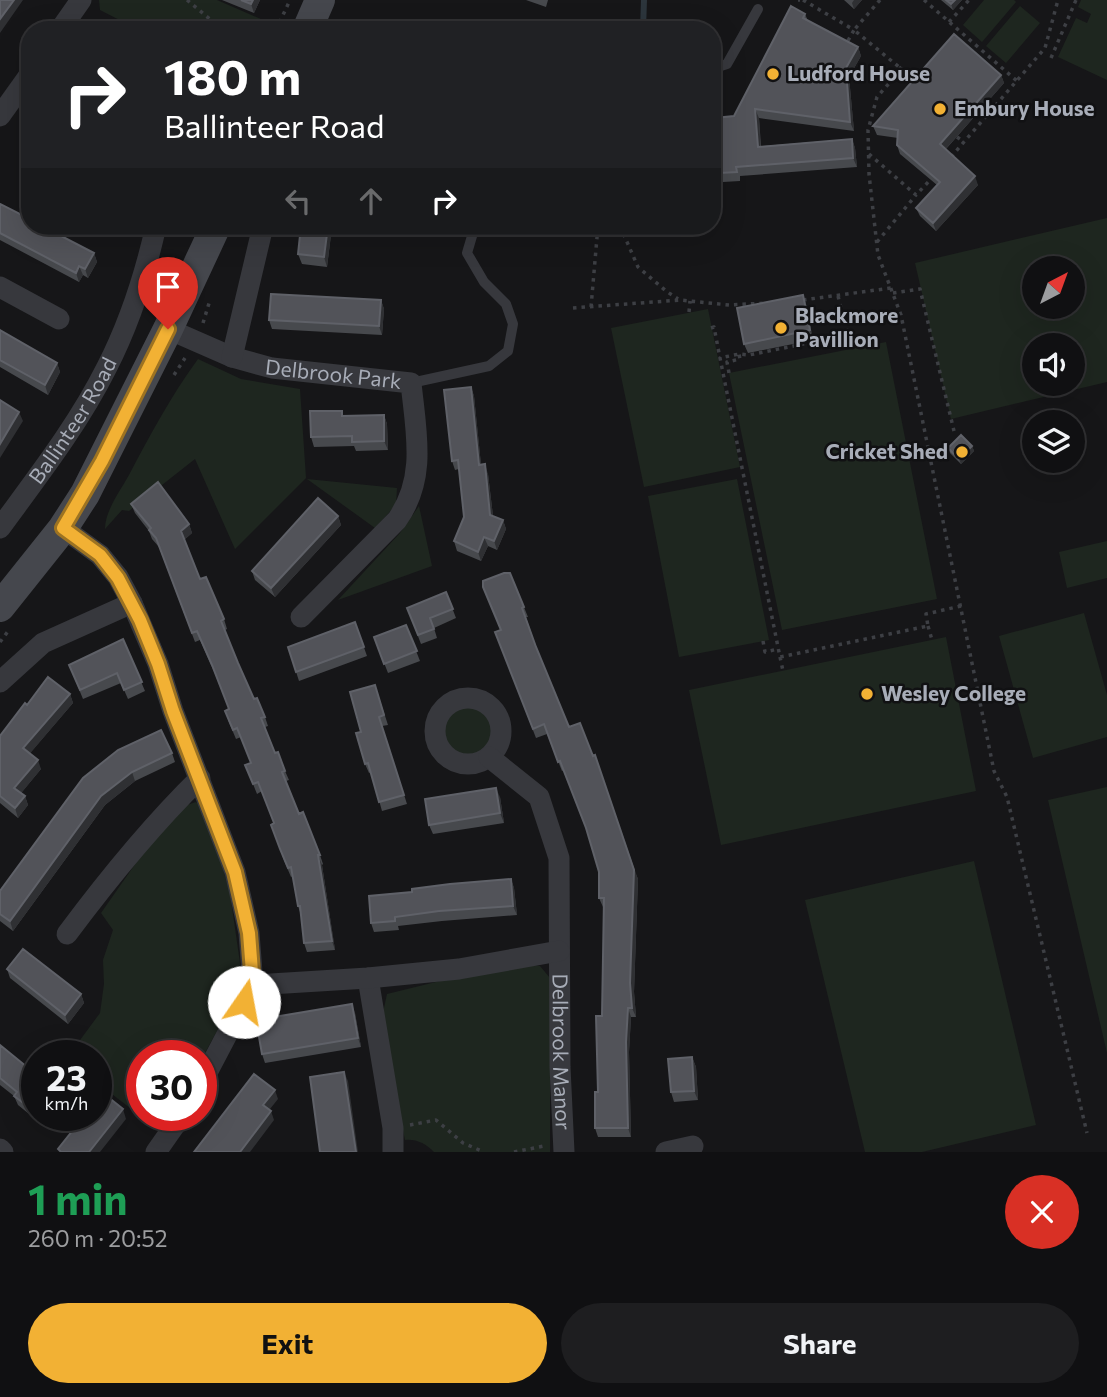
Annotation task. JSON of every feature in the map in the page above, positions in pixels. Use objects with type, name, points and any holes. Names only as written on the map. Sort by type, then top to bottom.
[{"type":"main road","points":[[311,21],[320,0]]},
{"type":"main road","name":"Ballinteer Road","points":[[0,607],[63,528],[101,464],[212,235]]},
{"type":"street","points":[[66,21],[81,0]]},
{"type":"street","points":[[0,116],[21,89]]},
{"type":"street","name":"Ballinteer Road","points":[[0,528],[52,458],[107,368],[145,272],[154,235]]},
{"type":"street","points":[[232,357],[261,235]]},
{"type":"street","points":[[0,287],[59,319]]},
{"type":"street","name":"Delbrook Park","points":[[168,329],[232,357],[272,368],[411,383],[418,469],[406,507],[397,520],[301,617]]},
{"type":"street","points":[[63,528],[100,555],[118,578],[132,603],[158,664],[173,711],[235,872],[249,933],[253,985],[217,1054]]},
{"type":"street","points":[[0,682],[43,643],[132,603]]},
{"type":"street","name":"Delbrook Manor","points":[[489,757],[539,797],[559,858],[560,1067],[564,1147]]},
{"type":"street","points":[[67,934],[144,837],[200,778]]},
{"type":"street","name":"Delbrook Manor","points":[[253,985],[460,969],[559,951]]},
{"type":"street","points":[[368,978],[393,1128],[393,1152]]},
{"type":"street","points":[[156,1152],[171,1131]]},
{"type":"street","points":[[666,1152],[693,1146]]},
{"type":"lane","points":[[721,66],[727,64],[758,9]]},
{"type":"lane","points":[[411,383],[488,366],[508,351],[513,324],[506,304],[484,282],[467,253],[472,235]]},
{"type":"path","points":[[187,0],[212,21]]},
{"type":"path","points":[[280,21],[290,0]]},
{"type":"path","points":[[801,0],[854,30],[920,85]]},
{"type":"path","points":[[844,47],[854,30],[880,0]]},
{"type":"path","points":[[924,0],[1017,82]]},
{"type":"path","points":[[949,22],[968,0]]},
{"type":"path","points":[[947,162],[1045,48],[1058,0]]},
{"type":"path","points":[[1051,58],[1076,0]]},
{"type":"path","points":[[899,67],[899,72],[877,97],[868,130],[878,255],[901,315],[994,771],[1007,797],[1087,1133]]},
{"type":"path","points":[[957,136],[964,142]]},
{"type":"path","points":[[869,154],[916,195]]},
{"type":"path","points":[[876,243],[939,170]]},
{"type":"path","points":[[591,307],[597,235]]},
{"type":"path","points":[[624,235],[638,267],[680,300]]},
{"type":"path","points":[[792,301],[920,289],[954,431]]},
{"type":"path","points":[[720,358],[749,355],[848,335],[838,296]]},
{"type":"path","points":[[573,308],[680,300],[729,305],[779,302]]},
{"type":"path","points":[[689,313],[690,301]]},
{"type":"path","points":[[711,328],[714,327],[783,671]]},
{"type":"path","points":[[729,373],[727,362],[740,359],[739,354]]},
{"type":"path","points":[[932,640],[926,614],[961,606]]},
{"type":"path","points":[[780,657],[928,626]]},
{"type":"path","points":[[763,641],[765,652],[778,649]]},
{"type":"path","points":[[393,1128],[436,1119],[463,1143],[484,1152]]},
{"type":"path","points":[[514,1152],[564,1147]]},
{"type":"shaded area","points":[[99,0],[217,0],[265,21],[121,21],[100,10]]},
{"type":"shaded area","points":[[984,0],[1016,2],[982,42],[963,25]]},
{"type":"shaded area","points":[[1081,0],[1107,0],[1107,80],[1058,57],[1076,18],[1087,23],[1091,14],[1078,7]]},
{"type":"shaded area","points":[[1020,6],[1040,23],[1006,63],[986,46]]},
{"type":"shaded area","points":[[1107,218],[1107,382],[1085,387],[1085,333],[1022,333],[1022,396],[1048,396],[951,419],[915,263]]},
{"type":"shaded area","points":[[708,309],[740,467],[644,487],[611,328]]},
{"type":"shaded area","points":[[886,342],[937,599],[782,630],[729,373]]},
{"type":"shaded area","points":[[198,359],[241,379],[300,389],[306,478],[235,549],[195,459],[129,511],[122,510],[105,529],[107,515],[114,501],[161,416]]},
{"type":"shaded area","points":[[307,479],[397,488],[396,505],[375,528]]},
{"type":"shaded area","points":[[737,479],[769,640],[679,657],[648,496]]},
{"type":"shaded area","points":[[419,506],[432,566],[338,600],[400,533]]},
{"type":"shaded area","points":[[1107,541],[1107,578],[1067,588],[1059,552]]},
{"type":"shaded area","points":[[1084,613],[1107,695],[1107,737],[1033,758],[999,636]]},
{"type":"shaded area","points":[[946,637],[976,791],[721,845],[689,690]]},
{"type":"shaded area","points":[[469,704],[488,712],[496,731],[488,750],[469,758],[450,750],[442,731],[450,712]]},
{"type":"shaded area","points":[[1107,787],[1107,1053],[1048,800]]},
{"type":"shaded area","points":[[196,802],[205,807],[230,893],[243,984],[212,1040],[126,1040],[126,1105],[112,1094],[112,1040],[80,1040],[100,1013],[104,984],[103,960],[113,930],[101,913],[145,850],[184,806]]},
{"type":"shaded area","points":[[974,861],[1036,1125],[922,1152],[865,1152],[805,900]]},
{"type":"shaded area","points":[[525,965],[540,966],[550,978],[550,1152],[434,1152],[421,1143],[405,1140],[381,1022],[387,994]]},
{"type":"building","points":[[0,0],[14,0],[0,19]]},
{"type":"building","points":[[791,6],[805,14],[803,18],[858,47],[846,68],[850,122],[755,109],[758,147],[852,139],[853,158],[736,167],[737,172],[721,173],[721,117],[734,116]]},
{"type":"building","name":"Embury House","points":[[954,34],[1001,75],[940,144],[975,176],[933,223],[916,208],[940,182],[897,145],[898,130],[873,126]]},
{"type":"building","points":[[0,204],[21,214],[21,235],[59,235],[94,253],[85,269],[79,266],[76,273],[0,233]]},
{"type":"building","points":[[300,235],[327,235],[324,257],[298,254]]},
{"type":"building","points":[[271,294],[381,300],[379,326],[269,320]]},
{"type":"building","name":"Blackmore Pavillion","points":[[803,295],[810,330],[744,344],[737,308]]},
{"type":"building","points":[[0,330],[57,363],[45,385],[0,360]]},
{"type":"building","points":[[471,387],[479,465],[485,464],[490,515],[503,520],[494,541],[484,537],[478,552],[454,541],[464,517],[458,460],[452,461],[444,390]]},
{"type":"building","points":[[0,400],[19,412],[0,444]]},
{"type":"building","points":[[310,411],[342,411],[342,416],[384,415],[384,441],[352,442],[352,436],[311,437]]},
{"type":"building","name":"Cricket Shed","points":[[961,435],[972,446],[959,459],[948,448]]},
{"type":"building","points":[[158,482],[189,524],[181,531],[200,579],[206,577],[224,619],[221,621],[238,663],[265,717],[261,718],[275,753],[278,752],[285,771],[282,772],[299,814],[303,812],[320,855],[332,941],[304,943],[300,906],[291,867],[288,868],[280,849],[271,825],[274,823],[258,782],[253,784],[245,765],[251,763],[237,728],[233,730],[225,711],[229,709],[197,631],[192,633],[156,538],[131,504]]},
{"type":"building","points":[[318,498],[338,516],[271,588],[252,571]]},
{"type":"building","points":[[510,573],[536,647],[569,727],[580,723],[593,756],[595,755],[634,870],[630,983],[632,1008],[628,1008],[626,1042],[628,1128],[595,1128],[595,1092],[598,1092],[596,1016],[602,1016],[604,898],[599,898],[599,872],[586,828],[560,761],[558,762],[544,724],[533,729],[495,632],[501,630],[483,581]]},
{"type":"building","points":[[446,592],[453,609],[430,618],[434,629],[418,635],[407,608]]},
{"type":"building","points":[[355,622],[364,647],[296,672],[288,647]]},
{"type":"building","points":[[406,625],[417,651],[384,664],[374,637]]},
{"type":"building","points":[[123,639],[142,682],[124,690],[117,673],[80,690],[69,665]]},
{"type":"building","points":[[48,677],[70,694],[23,748],[38,760],[14,788],[25,796],[15,808],[0,796],[0,736]]},
{"type":"building","points":[[375,685],[384,715],[379,717],[404,795],[379,802],[356,733],[361,732],[350,692]]},
{"type":"building","points":[[161,730],[172,753],[132,772],[101,796],[10,921],[0,914],[0,891],[83,778],[118,750]]},
{"type":"building","points":[[496,788],[500,813],[429,825],[425,799]]},
{"type":"building","points":[[511,879],[513,906],[439,911],[395,917],[395,921],[371,923],[369,896],[412,892],[412,889],[450,884]]},
{"type":"building","points":[[23,949],[81,994],[65,1015],[7,969]]},
{"type":"building","points":[[352,1004],[358,1038],[262,1054],[256,1020]]},
{"type":"building","points":[[0,1045],[21,1062],[21,1101],[14,1096],[17,1092],[0,1078]]},
{"type":"building","points":[[692,1057],[694,1091],[671,1092],[668,1059]]},
{"type":"building","points":[[344,1072],[356,1152],[320,1152],[310,1077]]},
{"type":"building","points":[[254,1074],[275,1090],[263,1105],[271,1111],[240,1152],[194,1152],[210,1131],[217,1131],[217,1122]]},
{"type":"building","points":[[112,1100],[123,1109],[112,1123]]},
{"type":"building","points":[[72,1131],[106,1131],[89,1152],[61,1152],[58,1149]]},
{"type":"waterway","points":[[643,21],[644,0]]},
{"type":"place","name":"Ludford House","points":[[773,74]]},
{"type":"place","name":"Embury House","points":[[940,109]]},
{"type":"place","name":"Blackmore Pavillion","points":[[781,328]]},
{"type":"place","name":"Cricket Shed","points":[[962,452]]},
{"type":"place","name":"Wesley College","points":[[867,694]]},
{"type":"route","points":[[168,329],[85,494],[63,528],[100,555],[118,578],[140,620],[158,664],[173,711],[235,872],[249,933],[253,985],[244,1002]]}]
